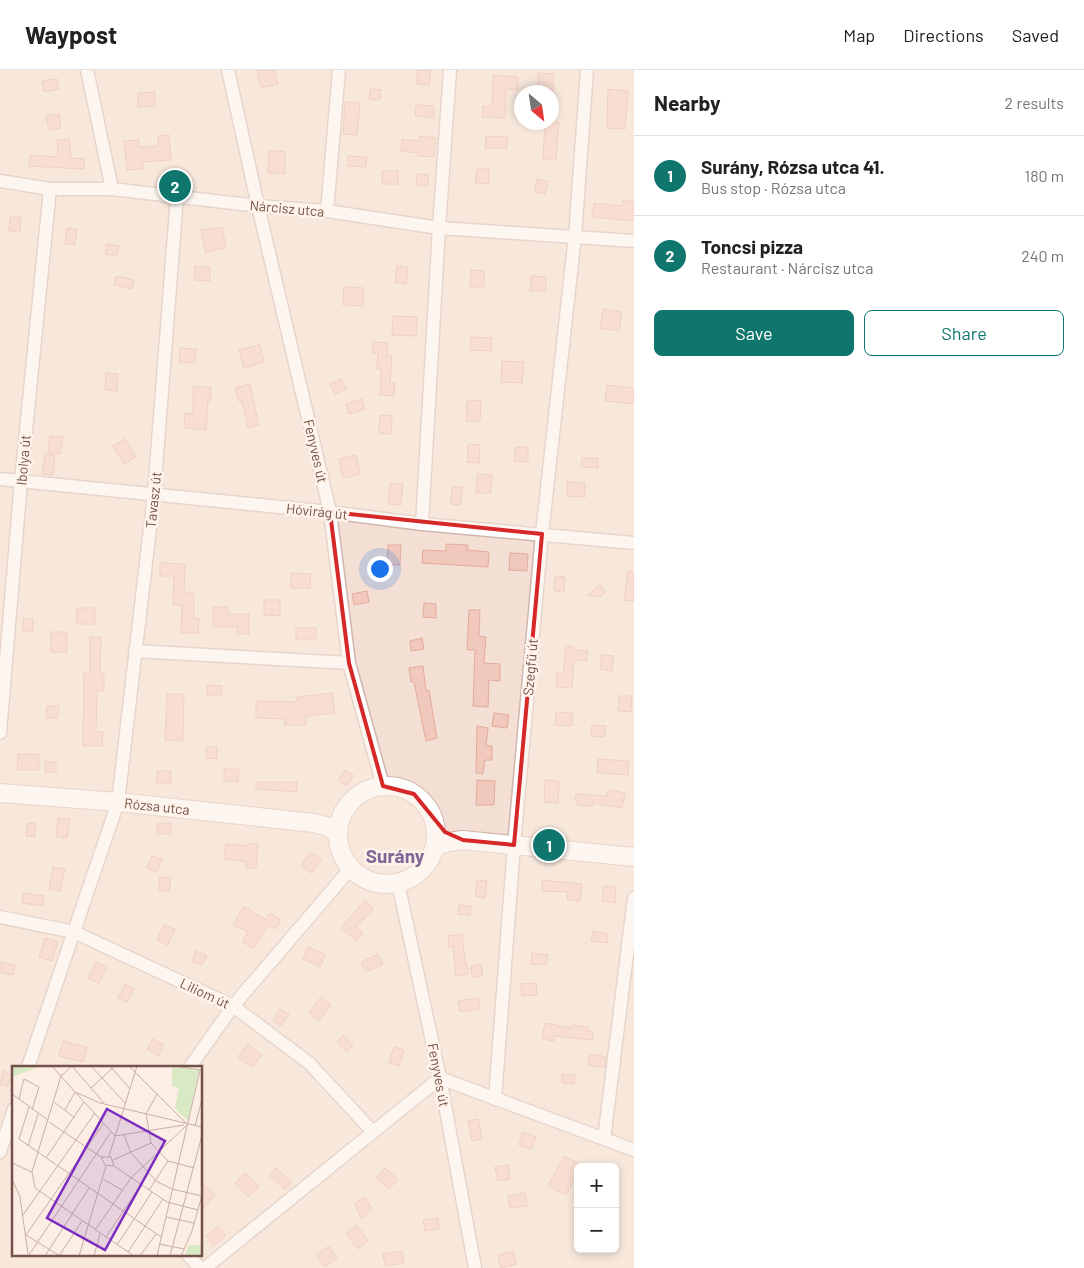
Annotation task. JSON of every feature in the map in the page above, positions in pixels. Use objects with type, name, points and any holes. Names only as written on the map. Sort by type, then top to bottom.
[{"type":"street","points":[[87,70],[112,189]]},
{"type":"street","name":"Fenyves út","points":[[228,70],[330,512],[349,663],[383,786]]},
{"type":"street","points":[[327,211],[339,70]]},
{"type":"street","points":[[422,524],[450,70]]},
{"type":"street","name":"Szegfű út","points":[[495,1099],[514,845],[542,534],[575,236],[587,70]]},
{"type":"street","name":"Nárcisz utca","points":[[0,181],[50,189],[112,189],[258,206],[327,211],[439,228],[634,241]]},
{"type":"street","name":"Ibolya út","points":[[0,732],[21,481],[50,189]]},
{"type":"street","name":"Tavasz út","points":[[28,1066],[118,802],[154,494],[177,197]]},
{"type":"street","name":"Hóvirág út","points":[[0,479],[330,512],[422,524],[634,543]]},
{"type":"street","points":[[136,651],[349,663]]},
{"type":"street","points":[[383,786],[397,786],[414,794],[427,806],[435,824],[435,847],[427,864],[414,876],[398,883],[384,884],[368,880],[351,868],[341,852],[338,835],[339,825],[345,810],[356,796],[367,790],[383,786]]},
{"type":"street","name":"Rózsa utca","points":[[0,793],[118,802],[314,823]]},
{"type":"street","points":[[314,823],[331,818],[345,810]]},
{"type":"street","points":[[314,823],[329,827],[338,835]]},
{"type":"street","points":[[435,824],[445,832],[463,840]]},
{"type":"street","points":[[435,847],[448,842],[463,840],[634,857]]},
{"type":"street","points":[[191,1066],[233,1006],[351,868]]},
{"type":"street","name":"Fenyves út","points":[[398,883],[440,1078],[475,1268]]},
{"type":"street","points":[[604,1139],[634,898]]},
{"type":"street","name":"Liliom út","points":[[0,917],[74,932],[233,1006],[309,1062],[373,1132]]},
{"type":"street","points":[[204,1268],[440,1078],[634,1150]]},
{"type":"street","points":[[0,1152],[12,1116]]},
{"type":"street","points":[[189,1256],[200,1268]]},
{"type":"highlighted area","points":[[330,512],[542,534],[514,845],[463,840],[445,832],[414,794],[383,786],[349,663]]},
{"type":"shaded area","points":[[0,70],[634,70],[634,1268],[0,1268]]},
{"type":"building","points":[[257,70],[274,70],[278,84],[261,88]]},
{"type":"building","points":[[418,70],[431,71],[429,85],[416,84]]},
{"type":"building","points":[[538,73],[554,74],[553,85],[538,85]]},
{"type":"building","points":[[493,75],[518,77],[518,85],[514,85],[514,90],[506,89],[505,118],[482,117],[483,106],[492,106]]},
{"type":"building","points":[[57,79],[59,89],[44,92],[42,81]]},
{"type":"building","points":[[370,89],[381,90],[380,100],[369,99]]},
{"type":"building","points":[[608,89],[628,91],[625,129],[607,128]]},
{"type":"building","points":[[155,92],[155,106],[138,107],[138,93]]},
{"type":"building","points":[[345,102],[360,103],[357,135],[343,134]]},
{"type":"building","points":[[416,105],[434,106],[434,118],[415,116]]},
{"type":"building","points":[[59,114],[61,128],[49,130],[46,116]]},
{"type":"building","points":[[545,130],[558,130],[556,159],[543,159]]},
{"type":"building","points":[[169,135],[171,160],[142,162],[143,169],[127,170],[124,141],[139,140],[139,147],[158,146],[158,136]]},
{"type":"building","points":[[420,136],[436,138],[434,157],[418,156],[418,153],[401,151],[402,139],[419,141]]},
{"type":"building","points":[[486,136],[508,137],[507,148],[485,148]]},
{"type":"building","points":[[69,139],[71,158],[85,159],[84,169],[29,166],[30,155],[58,157],[57,140]]},
{"type":"building","points":[[269,151],[285,151],[285,174],[268,173]]},
{"type":"building","points":[[348,156],[367,157],[366,167],[348,166]]},
{"type":"building","points":[[477,169],[489,169],[489,184],[475,183]]},
{"type":"building","points":[[382,171],[398,171],[398,184],[382,184]]},
{"type":"building","points":[[417,174],[429,175],[427,186],[416,185]]},
{"type":"building","points":[[537,179],[548,181],[545,194],[535,192]]},
{"type":"building","points":[[623,200],[634,202],[634,221],[592,217],[594,203],[622,206]]},
{"type":"building","points":[[10,217],[21,217],[20,232],[9,231]]},
{"type":"building","points":[[222,227],[226,248],[205,252],[201,230]]},
{"type":"building","points":[[67,228],[77,229],[75,245],[65,244]]},
{"type":"building","points":[[107,244],[119,246],[117,256],[105,254]]},
{"type":"building","points":[[195,266],[210,267],[210,281],[194,280]]},
{"type":"building","points":[[397,266],[408,267],[406,284],[395,283]]},
{"type":"building","points":[[471,270],[484,271],[484,287],[470,287]]},
{"type":"building","points":[[116,276],[134,280],[132,289],[114,285]]},
{"type":"building","points":[[531,276],[546,277],[546,291],[530,291]]},
{"type":"building","points":[[344,287],[364,288],[363,306],[343,305]]},
{"type":"building","points":[[603,309],[622,312],[619,331],[600,328]]},
{"type":"building","points":[[393,316],[417,317],[416,336],[392,335]]},
{"type":"building","points":[[471,337],[492,338],[491,351],[470,350]]},
{"type":"building","points":[[373,342],[388,343],[387,356],[392,356],[390,383],[395,383],[394,396],[380,395],[381,369],[377,369],[378,353],[372,353]]},
{"type":"building","points":[[260,345],[264,362],[244,368],[239,350]]},
{"type":"building","points":[[180,348],[196,349],[195,363],[179,362]]},
{"type":"building","points":[[502,361],[524,362],[522,383],[501,382]]},
{"type":"building","points":[[106,373],[118,374],[117,391],[105,390]]},
{"type":"building","points":[[341,379],[346,389],[335,394],[330,384]]},
{"type":"building","points":[[250,384],[259,425],[248,428],[242,401],[239,401],[235,388]]},
{"type":"building","points":[[607,385],[634,388],[634,404],[605,401]]},
{"type":"building","points":[[193,387],[211,387],[211,400],[208,400],[206,430],[184,428],[185,413],[193,414]]},
{"type":"building","points":[[362,399],[365,409],[349,414],[346,404]]},
{"type":"building","points":[[467,400],[481,401],[480,421],[466,421]]},
{"type":"building","points":[[380,415],[392,416],[391,434],[379,433]]},
{"type":"building","points":[[50,436],[63,437],[60,454],[48,453]]},
{"type":"building","points":[[125,439],[136,457],[124,464],[113,446]]},
{"type":"building","points":[[468,444],[480,445],[479,463],[467,462]]},
{"type":"building","points":[[515,447],[528,447],[528,462],[514,461]]},
{"type":"building","points":[[45,455],[55,455],[53,475],[42,474]]},
{"type":"building","points":[[356,455],[360,474],[343,478],[339,459]]},
{"type":"building","points":[[582,458],[598,458],[598,468],[581,467]]},
{"type":"building","points":[[477,474],[492,475],[491,493],[476,493]]},
{"type":"building","points":[[567,482],[585,483],[585,497],[567,496]]},
{"type":"building","points":[[390,483],[403,484],[401,505],[388,504]]},
{"type":"building","points":[[452,487],[462,487],[461,505],[451,504]]},
{"type":"building","points":[[446,544],[468,545],[467,550],[489,552],[488,567],[422,563],[423,550],[446,551]]},
{"type":"building","points":[[388,545],[401,545],[400,565],[387,564]]},
{"type":"building","points":[[510,553],[528,554],[527,571],[509,570]]},
{"type":"building","points":[[160,563],[185,564],[184,593],[194,593],[194,618],[199,619],[198,633],[181,633],[182,605],[173,605],[174,576],[160,576]]},
{"type":"building","points":[[628,571],[634,572],[634,601],[624,600]]},
{"type":"building","points":[[291,573],[311,574],[310,588],[291,588]]},
{"type":"building","points":[[555,576],[565,577],[564,592],[554,591]]},
{"type":"building","points":[[600,585],[606,592],[600,597],[587,595]]},
{"type":"building","points":[[367,591],[369,602],[354,605],[352,594]]},
{"type":"building","points":[[264,600],[280,600],[280,616],[264,615]]},
{"type":"building","points":[[424,603],[436,604],[436,618],[423,617]]},
{"type":"building","points":[[213,607],[228,607],[228,614],[249,614],[249,634],[237,634],[237,627],[213,627]]},
{"type":"building","points":[[77,608],[95,608],[95,624],[76,624]]},
{"type":"building","points":[[469,610],[480,610],[479,636],[486,637],[484,663],[500,664],[500,681],[489,680],[488,707],[473,706],[475,650],[467,650]]},
{"type":"building","points":[[23,619],[33,619],[33,631],[23,631]]},
{"type":"building","points":[[296,628],[316,628],[316,639],[296,639]]},
{"type":"building","points":[[51,632],[67,632],[67,652],[51,652]]},
{"type":"building","points":[[90,637],[101,637],[100,673],[104,673],[104,691],[97,691],[96,732],[103,732],[102,746],[83,746],[84,673],[90,673]]},
{"type":"building","points":[[422,638],[424,649],[411,651],[410,641]]},
{"type":"building","points":[[566,646],[574,647],[574,650],[588,651],[587,661],[574,660],[572,688],[556,687],[557,673],[563,674]]},
{"type":"building","points":[[602,655],[614,656],[612,671],[600,669]]},
{"type":"building","points":[[423,666],[426,691],[429,690],[437,738],[426,741],[414,682],[411,682],[409,668]]},
{"type":"building","points":[[207,685],[222,686],[222,695],[207,695]]},
{"type":"building","points":[[332,693],[335,713],[306,716],[306,725],[284,725],[285,719],[256,718],[256,701],[297,702],[297,697]]},
{"type":"building","points":[[167,694],[184,694],[183,741],[165,740]]},
{"type":"building","points":[[619,696],[632,696],[631,712],[618,711]]},
{"type":"building","points":[[47,706],[59,706],[58,718],[46,718]]},
{"type":"building","points":[[556,712],[573,713],[572,726],[555,725]]},
{"type":"building","points":[[494,713],[509,715],[507,728],[492,726]]},
{"type":"building","points":[[592,725],[606,726],[605,737],[591,736]]},
{"type":"building","points":[[477,726],[488,728],[486,746],[492,746],[492,760],[485,760],[483,774],[476,773]]},
{"type":"building","points":[[207,747],[217,747],[217,759],[206,758]]},
{"type":"building","points":[[18,754],[39,754],[39,770],[17,770]]},
{"type":"building","points":[[598,759],[629,761],[628,775],[597,773]]},
{"type":"building","points":[[45,762],[56,762],[56,772],[45,772]]},
{"type":"building","points":[[224,769],[239,769],[238,782],[224,781]]},
{"type":"building","points":[[345,770],[354,776],[346,786],[338,780]]},
{"type":"building","points":[[157,771],[171,771],[171,783],[156,783]]},
{"type":"building","points":[[477,780],[495,781],[494,805],[476,805]]},
{"type":"building","points":[[545,780],[559,781],[558,803],[544,802]]},
{"type":"building","points":[[256,782],[297,782],[297,792],[256,789]]},
{"type":"building","points":[[608,790],[625,793],[622,808],[593,803],[593,806],[577,805],[575,800],[576,794],[607,796]]},
{"type":"building","points":[[58,818],[70,819],[67,838],[56,837]]},
{"type":"building","points":[[27,823],[36,824],[35,837],[26,836]]},
{"type":"building","points":[[171,823],[171,834],[157,834],[157,824]]},
{"type":"building","points":[[248,843],[258,844],[256,868],[246,868],[246,862],[224,859],[226,844],[248,846]]},
{"type":"building","points":[[310,852],[321,859],[312,873],[301,866]]},
{"type":"building","points":[[152,856],[162,859],[157,872],[147,868]]},
{"type":"building","points":[[53,867],[65,869],[60,891],[49,889]]},
{"type":"building","points":[[160,877],[171,878],[169,892],[158,890]]},
{"type":"building","points":[[477,880],[487,881],[485,898],[475,896]]},
{"type":"building","points":[[542,880],[582,884],[580,901],[567,900],[568,892],[542,891]]},
{"type":"building","points":[[604,886],[616,887],[615,903],[602,901]]},
{"type":"building","points":[[23,893],[44,896],[43,906],[22,903]]},
{"type":"building","points":[[365,900],[373,909],[356,927],[363,933],[357,941],[341,928]]},
{"type":"building","points":[[459,905],[471,906],[470,915],[458,914]]},
{"type":"building","points":[[244,906],[266,920],[270,913],[281,920],[275,929],[268,925],[254,948],[242,942],[248,932],[233,925]]},
{"type":"building","points":[[164,925],[175,929],[168,945],[157,940]]},
{"type":"building","points":[[593,931],[608,934],[607,943],[591,941]]},
{"type":"building","points":[[462,934],[468,974],[456,976],[453,947],[449,948],[448,936]]},
{"type":"building","points":[[45,938],[58,942],[52,961],[39,957]]},
{"type":"building","points":[[308,947],[326,955],[320,967],[303,959]]},
{"type":"building","points":[[196,951],[207,956],[202,965],[192,961]]},
{"type":"building","points":[[532,953],[548,955],[546,965],[531,964]]},
{"type":"building","points":[[378,954],[383,964],[366,972],[361,962]]},
{"type":"building","points":[[0,962],[15,965],[13,975],[0,972]]},
{"type":"building","points":[[96,962],[107,967],[99,983],[88,978]]},
{"type":"building","points":[[481,964],[483,975],[473,978],[470,967]]},
{"type":"building","points":[[536,983],[537,995],[522,996],[521,984]]},
{"type":"building","points":[[125,984],[134,989],[127,1002],[118,998]]},
{"type":"building","points":[[321,997],[331,1005],[319,1021],[309,1013]]},
{"type":"building","points":[[478,998],[480,1009],[460,1012],[458,1001]]},
{"type":"building","points":[[280,1009],[289,1014],[281,1026],[273,1021]]},
{"type":"building","points":[[545,1023],[570,1028],[571,1025],[588,1027],[588,1031],[593,1032],[592,1040],[555,1036],[554,1041],[542,1039]]},
{"type":"building","points":[[343,1035],[353,1045],[347,1052],[337,1042]]},
{"type":"building","points":[[153,1039],[164,1045],[158,1056],[147,1049]]},
{"type":"building","points":[[63,1041],[87,1047],[83,1062],[59,1056]]},
{"type":"building","points":[[248,1044],[262,1055],[252,1067],[238,1057]]},
{"type":"building","points":[[394,1047],[404,1050],[399,1066],[389,1063]]},
{"type":"building","points":[[590,1054],[606,1057],[605,1068],[588,1065]]},
{"type":"building","points":[[3,1071],[12,1075],[7,1087],[0,1084]]},
{"type":"building","points":[[562,1074],[575,1075],[574,1084],[562,1083]]},
{"type":"building","points":[[478,1119],[482,1139],[472,1141],[468,1121]]},
{"type":"building","points":[[523,1132],[536,1137],[531,1149],[519,1145]]},
{"type":"building","points":[[564,1156],[577,1163],[574,1163],[574,1180],[566,1195],[548,1186]]},
{"type":"building","points":[[508,1165],[510,1179],[498,1181],[495,1167]]},
{"type":"building","points":[[276,1168],[292,1182],[285,1190],[270,1176]]},
{"type":"building","points":[[385,1168],[398,1179],[389,1189],[376,1178]]},
{"type":"building","points":[[245,1173],[259,1187],[248,1197],[235,1183]]},
{"type":"building","points":[[202,1183],[215,1195],[202,1209]]},
{"type":"building","points":[[525,1193],[527,1206],[510,1208],[508,1196]]},
{"type":"building","points":[[365,1197],[372,1208],[362,1219],[354,1204]]},
{"type":"building","points":[[438,1218],[439,1229],[425,1231],[423,1220]]},
{"type":"building","points":[[356,1225],[368,1240],[358,1249],[346,1234]]},
{"type":"building","points":[[218,1226],[226,1235],[214,1246],[206,1236]]},
{"type":"building","points":[[329,1246],[337,1258],[324,1267],[316,1255]]},
{"type":"building","points":[[402,1251],[404,1263],[385,1266],[383,1254]]},
{"type":"building","points":[[513,1251],[516,1264],[501,1268],[498,1255]]},
{"type":"place","name":"Toncsi pizza","points":[[175,186]]},
{"type":"place","name":"Surány, Rózsa utca 41.","points":[[549,845]]},
{"type":"district","name":"Surány","points":[[395,855]]}]
